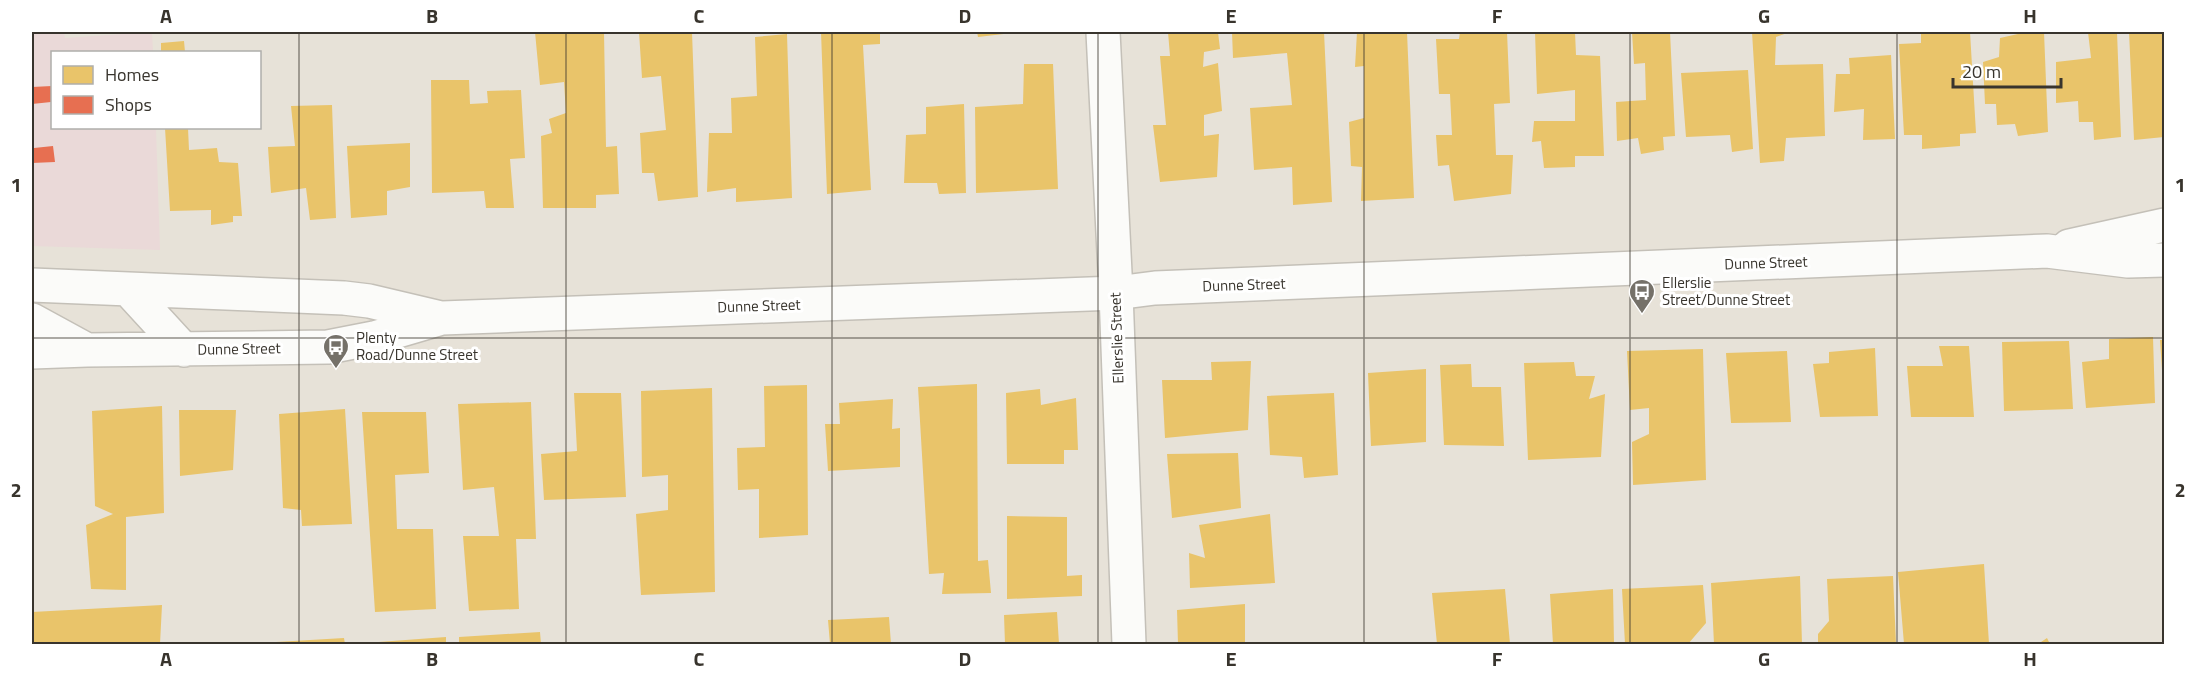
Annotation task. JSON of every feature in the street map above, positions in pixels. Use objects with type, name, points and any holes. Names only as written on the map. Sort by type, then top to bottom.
[{"type":"main road","name":"Ellerslie Street","points":[[1103,32],[1116,293],[1129,645]]},
{"type":"main road","name":"Dunne Street","points":[[2047,251],[2164,225]]},
{"type":"main road","name":"Dunne Street","points":[[32,352],[328,347],[374,338],[442,318],[1116,293],[1155,288],[2047,251],[2128,261],[2164,260]]},
{"type":"main road","name":"Dunne Street","points":[[32,285],[344,298],[442,318]]},
{"type":"main road","points":[[128,289],[184,350]]},
{"type":"main road","points":[[32,320],[87,350]]},
{"type":"shaded area","points":[[32,32],[64,32],[65,38],[152,32],[153,51],[51,51],[51,129],[156,129],[160,250],[32,246]]},
{"type":"building: Homes","points":[[535,32],[604,32],[606,147],[617,146],[619,194],[596,195],[596,208],[543,208],[541,136],[552,133],[549,119],[566,113],[564,82],[540,85]]},
{"type":"building: Homes","points":[[639,32],[692,32],[698,197],[658,201],[654,173],[642,173],[640,133],[666,130],[661,76],[642,78]]},
{"type":"building: Homes","points":[[821,32],[880,32],[880,44],[863,45],[871,190],[827,194]]},
{"type":"building: Homes","points":[[977,32],[1012,32],[1012,33],[978,37]]},
{"type":"building: Homes","points":[[1168,32],[1218,32],[1220,49],[1204,52],[1203,67],[1218,63],[1222,111],[1204,115],[1204,136],[1219,134],[1217,177],[1160,182],[1153,125],[1166,125],[1160,56],[1170,56]]},
{"type":"building: Homes","points":[[1232,32],[1324,32],[1332,202],[1293,205],[1292,167],[1254,170],[1250,108],[1292,105],[1287,53],[1233,58]]},
{"type":"building: Homes","points":[[1357,32],[1407,32],[1414,198],[1361,201],[1362,167],[1351,166],[1349,122],[1364,118],[1364,66],[1355,67]]},
{"type":"building: Homes","points":[[1460,32],[1507,32],[1510,103],[1494,104],[1496,155],[1513,155],[1511,194],[1454,201],[1449,165],[1438,166],[1436,135],[1452,135],[1450,94],[1439,94],[1436,39],[1459,39]]},
{"type":"building: Homes","points":[[1535,32],[1575,32],[1576,55],[1600,56],[1604,156],[1575,156],[1575,167],[1544,168],[1541,141],[1532,142],[1534,121],[1575,121],[1575,90],[1537,94]]},
{"type":"building: Homes","points":[[1632,32],[1670,32],[1675,136],[1663,137],[1664,150],[1641,154],[1638,138],[1617,141],[1616,102],[1646,100],[1645,63],[1634,64]]},
{"type":"building: Homes","points":[[1752,32],[1790,32],[1776,37],[1775,65],[1823,64],[1825,136],[1786,138],[1784,161],[1760,163]]},
{"type":"building: Homes","points":[[1921,32],[1970,32],[1976,133],[1960,134],[1960,146],[1922,149],[1922,135],[1904,135],[1899,44],[1921,43]]},
{"type":"building: Homes","points":[[2018,32],[2044,32],[2048,132],[2018,136],[2015,124],[1997,125],[1996,104],[1985,104],[1983,62],[1999,57],[2000,38],[2018,34]]},
{"type":"building: Homes","points":[[2088,32],[2117,32],[2121,137],[2094,140],[2093,122],[2079,122],[2078,101],[2056,103],[2056,62],[2091,58]]},
{"type":"building: Homes","points":[[2129,32],[2164,32],[2164,137],[2134,140]]},
{"type":"building: Homes","points":[[787,34],[792,198],[736,202],[736,188],[707,192],[709,133],[732,133],[731,98],[757,96],[755,37]]},
{"type":"building: Homes","points":[[184,41],[185,51],[161,51],[161,43]]},
{"type":"building: Homes","points":[[1891,55],[1895,139],[1863,140],[1864,109],[1834,112],[1836,74],[1850,74],[1849,58]]},
{"type":"building: Homes","points":[[1024,64],[1053,64],[1058,189],[976,193],[975,107],[1023,104]]},
{"type":"building: Homes","points":[[1748,70],[1753,149],[1732,152],[1730,135],[1686,137],[1681,73]]},
{"type":"building: Homes","points":[[431,80],[469,80],[470,104],[488,103],[487,91],[521,90],[525,158],[510,159],[514,208],[486,208],[484,191],[432,193]]},
{"type":"building: Homes","points":[[964,104],[966,193],[939,194],[937,183],[904,183],[906,135],[926,134],[926,107]]},
{"type":"building: Homes","points":[[332,105],[336,218],[310,220],[306,188],[271,193],[268,147],[295,146],[291,106]]},
{"type":"building: Homes","points":[[165,129],[188,129],[189,150],[217,148],[219,162],[238,163],[242,216],[233,216],[233,222],[211,225],[211,210],[170,211]]},
{"type":"building: Homes","points":[[410,143],[410,187],[387,191],[387,215],[351,218],[347,146]]},
{"type":"building: Homes","points":[[2153,337],[2155,403],[2086,408],[2082,362],[2109,359],[2109,339]]},
{"type":"building: Homes","points":[[2160,340],[2164,340],[2164,385],[2163,385]]},
{"type":"building: Homes","points":[[2069,341],[2073,409],[2004,411],[2002,342]]},
{"type":"building: Homes","points":[[1939,346],[1969,346],[1974,417],[1911,417],[1907,366],[1943,366]]},
{"type":"building: Homes","points":[[1875,348],[1878,416],[1820,417],[1813,364],[1829,363],[1829,352]]},
{"type":"building: Homes","points":[[1703,349],[1706,480],[1633,485],[1632,442],[1649,434],[1649,408],[1630,410],[1627,351]]},
{"type":"building: Homes","points":[[1787,351],[1791,422],[1731,423],[1726,353]]},
{"type":"building: Homes","points":[[1251,361],[1248,430],[1165,438],[1162,380],[1212,380],[1211,362]]},
{"type":"building: Homes","points":[[1574,362],[1576,376],[1595,376],[1589,399],[1605,394],[1601,457],[1528,460],[1524,363]]},
{"type":"building: Homes","points":[[1471,364],[1472,387],[1501,387],[1504,446],[1444,445],[1440,365]]},
{"type":"building: Homes","points":[[1426,369],[1426,442],[1371,446],[1368,373]]},
{"type":"building: Homes","points":[[977,384],[978,561],[988,560],[991,593],[942,594],[944,573],[929,574],[918,387]]},
{"type":"building: Homes","points":[[807,385],[808,535],[759,538],[759,489],[738,490],[737,448],[765,447],[764,386]]},
{"type":"building: Homes","points":[[712,388],[715,592],[641,595],[636,514],[668,510],[668,475],[642,477],[641,391]]},
{"type":"building: Homes","points":[[1040,389],[1041,405],[1076,398],[1078,450],[1064,450],[1064,464],[1007,464],[1006,393]]},
{"type":"building: Homes","points":[[574,393],[621,393],[626,497],[544,500],[541,454],[577,451]]},
{"type":"building: Homes","points":[[1334,393],[1338,475],[1304,478],[1302,457],[1270,455],[1267,396]]},
{"type":"building: Homes","points":[[893,399],[892,429],[900,428],[900,467],[828,471],[825,424],[840,424],[839,403]]},
{"type":"building: Homes","points":[[531,402],[536,539],[516,539],[519,609],[469,611],[463,536],[499,536],[494,487],[463,490],[458,404]]},
{"type":"building: Homes","points":[[162,406],[164,513],[126,517],[126,590],[91,589],[86,525],[113,514],[95,506],[92,411]]},
{"type":"building: Homes","points":[[345,409],[352,524],[302,526],[301,510],[283,508],[279,414]]},
{"type":"building: Homes","points":[[179,410],[236,410],[233,470],[180,476]]},
{"type":"building: Homes","points":[[362,412],[426,412],[429,473],[395,475],[397,529],[433,529],[436,609],[375,612]]},
{"type":"building: Homes","points":[[1238,453],[1241,508],[1172,518],[1167,454]]},
{"type":"building: Homes","points":[[1270,514],[1275,583],[1190,588],[1189,553],[1205,558],[1199,525]]},
{"type":"building: Homes","points":[[1007,516],[1067,517],[1067,576],[1082,575],[1082,596],[1007,599]]},
{"type":"building: Homes","points":[[1984,564],[1989,644],[1904,644],[1898,572]]},
{"type":"building: Homes","points":[[1800,576],[1802,644],[1714,644],[1711,583]]},
{"type":"building: Homes","points":[[1893,576],[1896,644],[1818,644],[1818,634],[1829,621],[1827,579]]},
{"type":"building: Homes","points":[[1703,585],[1706,623],[1688,644],[1625,644],[1622,589]]},
{"type":"building: Homes","points":[[1505,589],[1510,644],[1437,644],[1432,593]]},
{"type":"building: Homes","points":[[1613,589],[1614,644],[1553,644],[1550,594]]},
{"type":"building: Homes","points":[[1245,604],[1245,644],[1178,644],[1177,610]]},
{"type":"building: Homes","points":[[162,605],[160,644],[32,644],[32,612]]},
{"type":"building: Homes","points":[[1057,612],[1059,644],[1005,644],[1004,615]]},
{"type":"building: Homes","points":[[889,617],[891,644],[830,644],[828,620]]},
{"type":"building: Homes","points":[[540,632],[541,644],[459,644],[459,637]]},
{"type":"building: Homes","points":[[446,637],[446,644],[365,644],[365,643]]},
{"type":"building: Homes","points":[[344,638],[345,644],[276,644],[276,642]]},
{"type":"building: Homes","points":[[2047,638],[2050,644],[2038,644]]},
{"type":"building: Homes","points":[[266,642],[266,644],[223,644],[223,643]]},
{"type":"building: Shops","points":[[51,86],[51,102],[32,104],[32,87]]},
{"type":"building: Shops","points":[[32,140],[34,148],[53,146],[55,162],[32,163]]},
{"type":"place","name":"Ellerslie Street/Dunne Street","points":[[1642,315]]},
{"type":"place","name":"Plenty Road/Dunne Street","points":[[336,370]]}]
